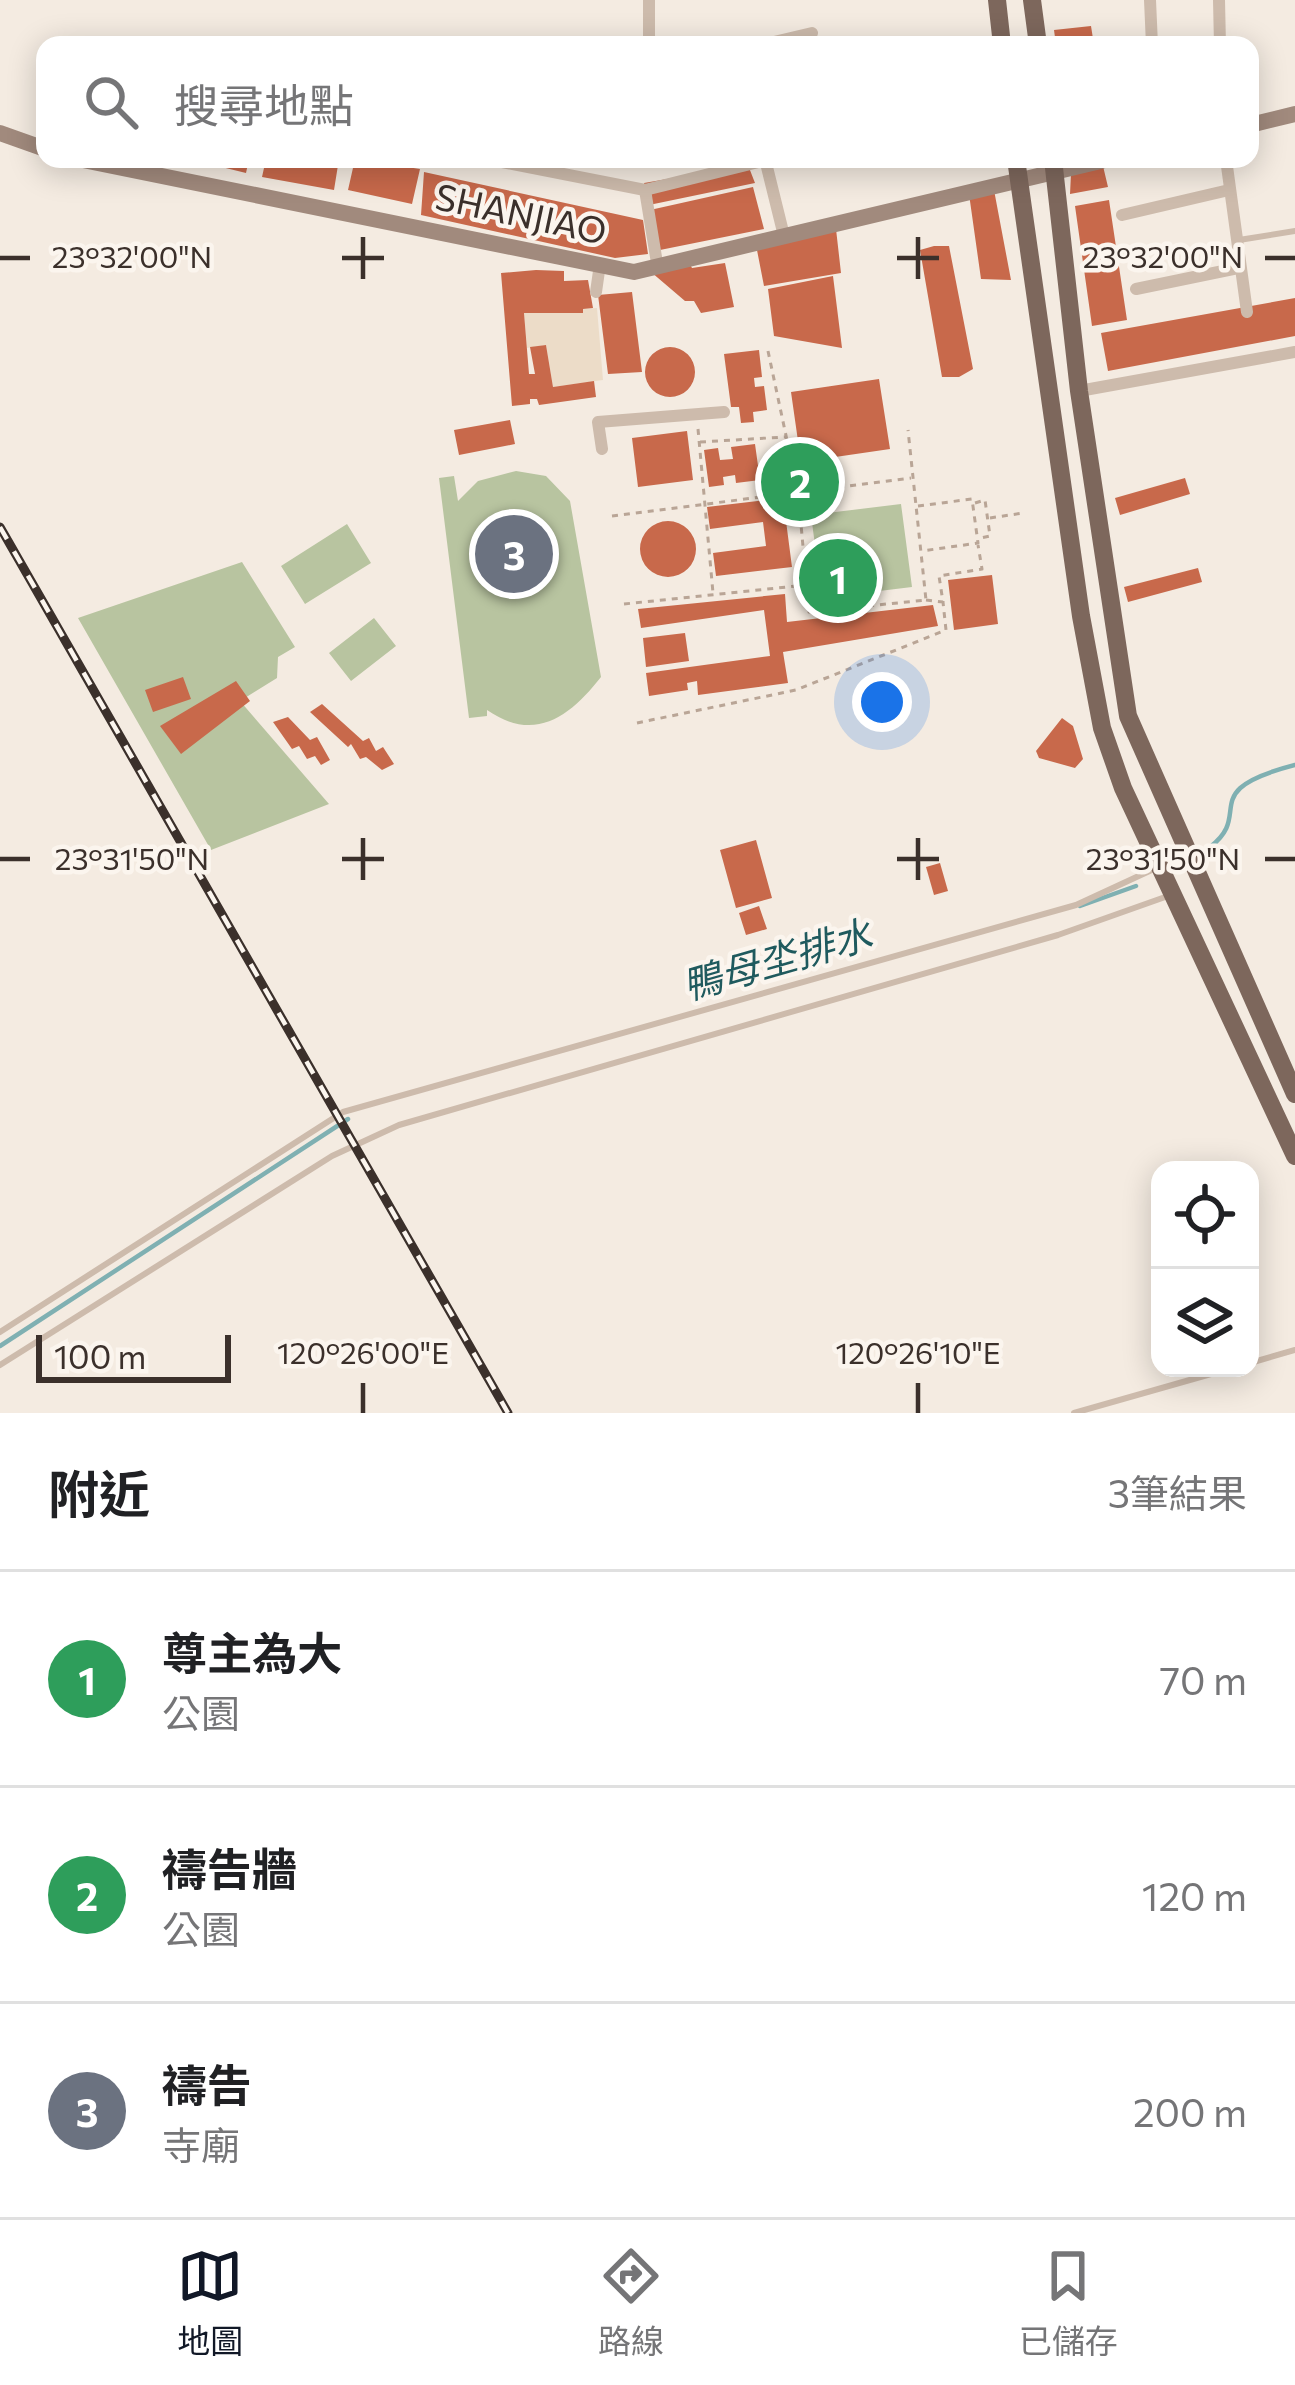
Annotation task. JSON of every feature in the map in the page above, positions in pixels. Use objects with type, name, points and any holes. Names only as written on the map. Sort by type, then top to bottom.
[{"type":"main road","points":[[997,0],[1001,36]]},
{"type":"main road","points":[[1032,0],[1037,36]]},
{"type":"main road","points":[[1017,168],[1060,490],[1102,728],[1172,895],[1295,1156]]},
{"type":"main road","points":[[1054,168],[1079,391],[1128,716],[1295,1094]]},
{"type":"main road","points":[[1060,490],[1094,483]]},
{"type":"street","points":[[649,0],[649,36]]},
{"type":"street","points":[[1150,0],[1152,36]]},
{"type":"street","points":[[1219,0],[1220,36]]},
{"type":"street","points":[[800,36],[812,33]]},
{"type":"street","points":[[1259,123],[1295,114]]},
{"type":"street","points":[[0,132],[36,146]]},
{"type":"street","name":"SHANJIAO","points":[[123,168],[634,272],[1018,180],[1049,168]]},
{"type":"street","points":[[533,168],[645,190],[733,168]]},
{"type":"street","points":[[767,168],[784,236]]},
{"type":"street","points":[[1227,168],[1233,242],[1247,312]]},
{"type":"street","points":[[645,190],[657,263]]},
{"type":"street","points":[[1122,215],[1229,190]]},
{"type":"street","points":[[596,292],[600,264]]},
{"type":"street","points":[[1136,289],[1238,268]]},
{"type":"street","points":[[1079,391],[1295,352]]},
{"type":"street","points":[[602,449],[598,422],[724,412]]},
{"type":"lane","points":[[1233,242],[1295,231]]},
{"type":"lane","points":[[0,1332],[343,1112],[1076,904],[1159,866]]},
{"type":"lane","points":[[0,1365],[332,1156],[399,1125],[1058,935],[1172,895]]},
{"type":"lane","points":[[1259,1360],[1295,1350]]},
{"type":"lane","points":[[1074,1413],[1200,1377]]},
{"type":"path","points":[[768,351],[798,492],[809,612],[943,602]]},
{"type":"path","points":[[697,412],[701,503],[714,594]]},
{"type":"path","points":[[908,430],[926,600]]},
{"type":"path","points":[[699,442],[785,437]]},
{"type":"path","points":[[612,516],[913,478]]},
{"type":"path","points":[[916,506],[986,500],[990,536],[922,551]]},
{"type":"path","points":[[637,723],[796,690],[946,630],[939,576],[982,569],[974,503]]},
{"type":"path","points":[[988,518],[1023,513]]},
{"type":"path","points":[[624,604],[808,585]]},
{"type":"green space","points":[[516,471],[546,476],[570,501],[601,677],[565,713],[537,725],[521,725],[487,710],[487,716],[469,718],[439,478],[454,476],[458,501],[478,481]]},
{"type":"green space","points":[[901,504],[912,587],[822,598],[811,515]]},
{"type":"green space","points":[[347,524],[371,563],[305,604],[281,566]]},
{"type":"green space","points":[[242,562],[295,647],[278,657],[277,678],[240,701],[329,804],[211,850],[78,618]]},
{"type":"green space","points":[[374,618],[396,646],[351,681],[329,653]]},
{"type":"shaded area","points":[[597,308],[603,380],[553,387],[546,345],[527,348],[524,313],[582,313]]},
{"type":"building","points":[[1091,26],[1093,36],[1055,36],[1054,30]]},
{"type":"building","points":[[264,168],[338,168],[334,190],[262,177]]},
{"type":"building","points":[[353,168],[420,169],[412,204],[348,190]]},
{"type":"building","points":[[749,168],[755,183],[649,205],[644,183]]},
{"type":"building","points":[[1103,168],[1108,187],[1070,194],[1071,174]]},
{"type":"building","points":[[424,172],[643,220],[648,254],[615,258],[421,215]]},
{"type":"building","points":[[753,187],[764,229],[660,250],[650,210]]},
{"type":"building","points":[[994,190],[1011,280],[981,279],[969,194]]},
{"type":"building","points":[[1109,200],[1127,320],[1092,326],[1075,206]]},
{"type":"building","points":[[836,229],[841,273],[764,286],[756,245]]},
{"type":"building","points":[[949,246],[973,369],[959,377],[942,377],[920,250]]},
{"type":"building","points":[[687,259],[692,268],[725,263],[734,307],[701,313],[694,301],[685,301],[651,272]]},
{"type":"building","points":[[564,271],[564,281],[588,280],[593,308],[583,313],[524,313],[529,374],[535,374],[530,347],[546,345],[553,387],[594,381],[596,397],[539,405],[537,399],[530,399],[530,404],[512,406],[501,273]]},
{"type":"building","points":[[833,276],[842,348],[774,336],[768,289]]},
{"type":"building","points":[[632,292],[642,372],[608,374],[598,295]]},
{"type":"building","points":[[1295,298],[1295,336],[1108,371],[1101,333]]},
{"type":"building","points":[[670,347],[687,355],[695,372],[687,389],[670,397],[653,389],[645,372],[653,355]]},
{"type":"building","points":[[759,350],[762,377],[754,378],[755,387],[764,386],[767,410],[753,412],[754,422],[741,423],[739,407],[731,407],[724,354]]},
{"type":"building","points":[[879,379],[890,449],[801,462],[791,392]]},
{"type":"building","points":[[510,420],[515,444],[459,455],[454,430]]},
{"type":"building","points":[[687,431],[693,480],[638,487],[632,438]]},
{"type":"building","points":[[755,444],[760,480],[736,483],[735,475],[723,477],[724,485],[709,487],[704,450],[718,448],[720,460],[733,459],[731,447]]},
{"type":"building","points":[[1185,478],[1190,494],[1120,515],[1115,498]]},
{"type":"building","points":[[783,498],[792,567],[716,576],[713,553],[766,546],[763,522],[710,529],[707,507]]},
{"type":"building","points":[[668,521],[688,529],[696,549],[688,569],[668,577],[648,569],[640,549],[648,529]]},
{"type":"building","points":[[1198,568],[1202,582],[1128,602],[1124,587]]},
{"type":"building","points":[[992,575],[998,624],[954,630],[948,580]]},
{"type":"building","points":[[785,594],[787,622],[933,605],[938,626],[783,652],[788,683],[698,695],[697,681],[687,683],[688,690],[649,696],[646,673],[770,656],[764,610],[641,628],[638,609]]},
{"type":"building","points":[[685,633],[689,661],[646,667],[643,638]]},
{"type":"building","points":[[183,677],[191,699],[153,712],[145,690]]},
{"type":"building","points":[[236,681],[250,701],[181,754],[160,726]]},
{"type":"building","points":[[322,704],[363,741],[369,738],[376,751],[383,747],[394,764],[382,770],[366,757],[360,759],[351,744],[348,747],[310,712]]},
{"type":"building","points":[[288,717],[310,740],[317,737],[330,760],[321,765],[315,756],[307,759],[299,746],[292,749],[273,722]]},
{"type":"building","points":[[1062,718],[1073,726],[1083,759],[1075,768],[1039,758],[1036,751]]},
{"type":"building","points":[[756,840],[772,898],[736,908],[720,850]]},
{"type":"building","points":[[940,863],[948,891],[934,895],[926,867]]},
{"type":"building","points":[[759,906],[767,929],[746,935],[739,913]]},
{"type":"waterway","name":"鴨母坔排水","points":[[1210,847],[1222,835],[1231,803],[1245,784],[1295,765]]},
{"type":"waterway","name":"鴨母坔排水","points":[[1080,906],[1136,886]]},
{"type":"waterway","name":"鴨母坔排水","points":[[0,1346],[348,1119]]},
{"type":"railway","points":[[0,527],[508,1413]]},
{"type":"place","name":"禱告牆","points":[[800,482]]},
{"type":"place","name":"禱告","points":[[514,554]]},
{"type":"place","name":"尊主為大","points":[[838,578]]}]
